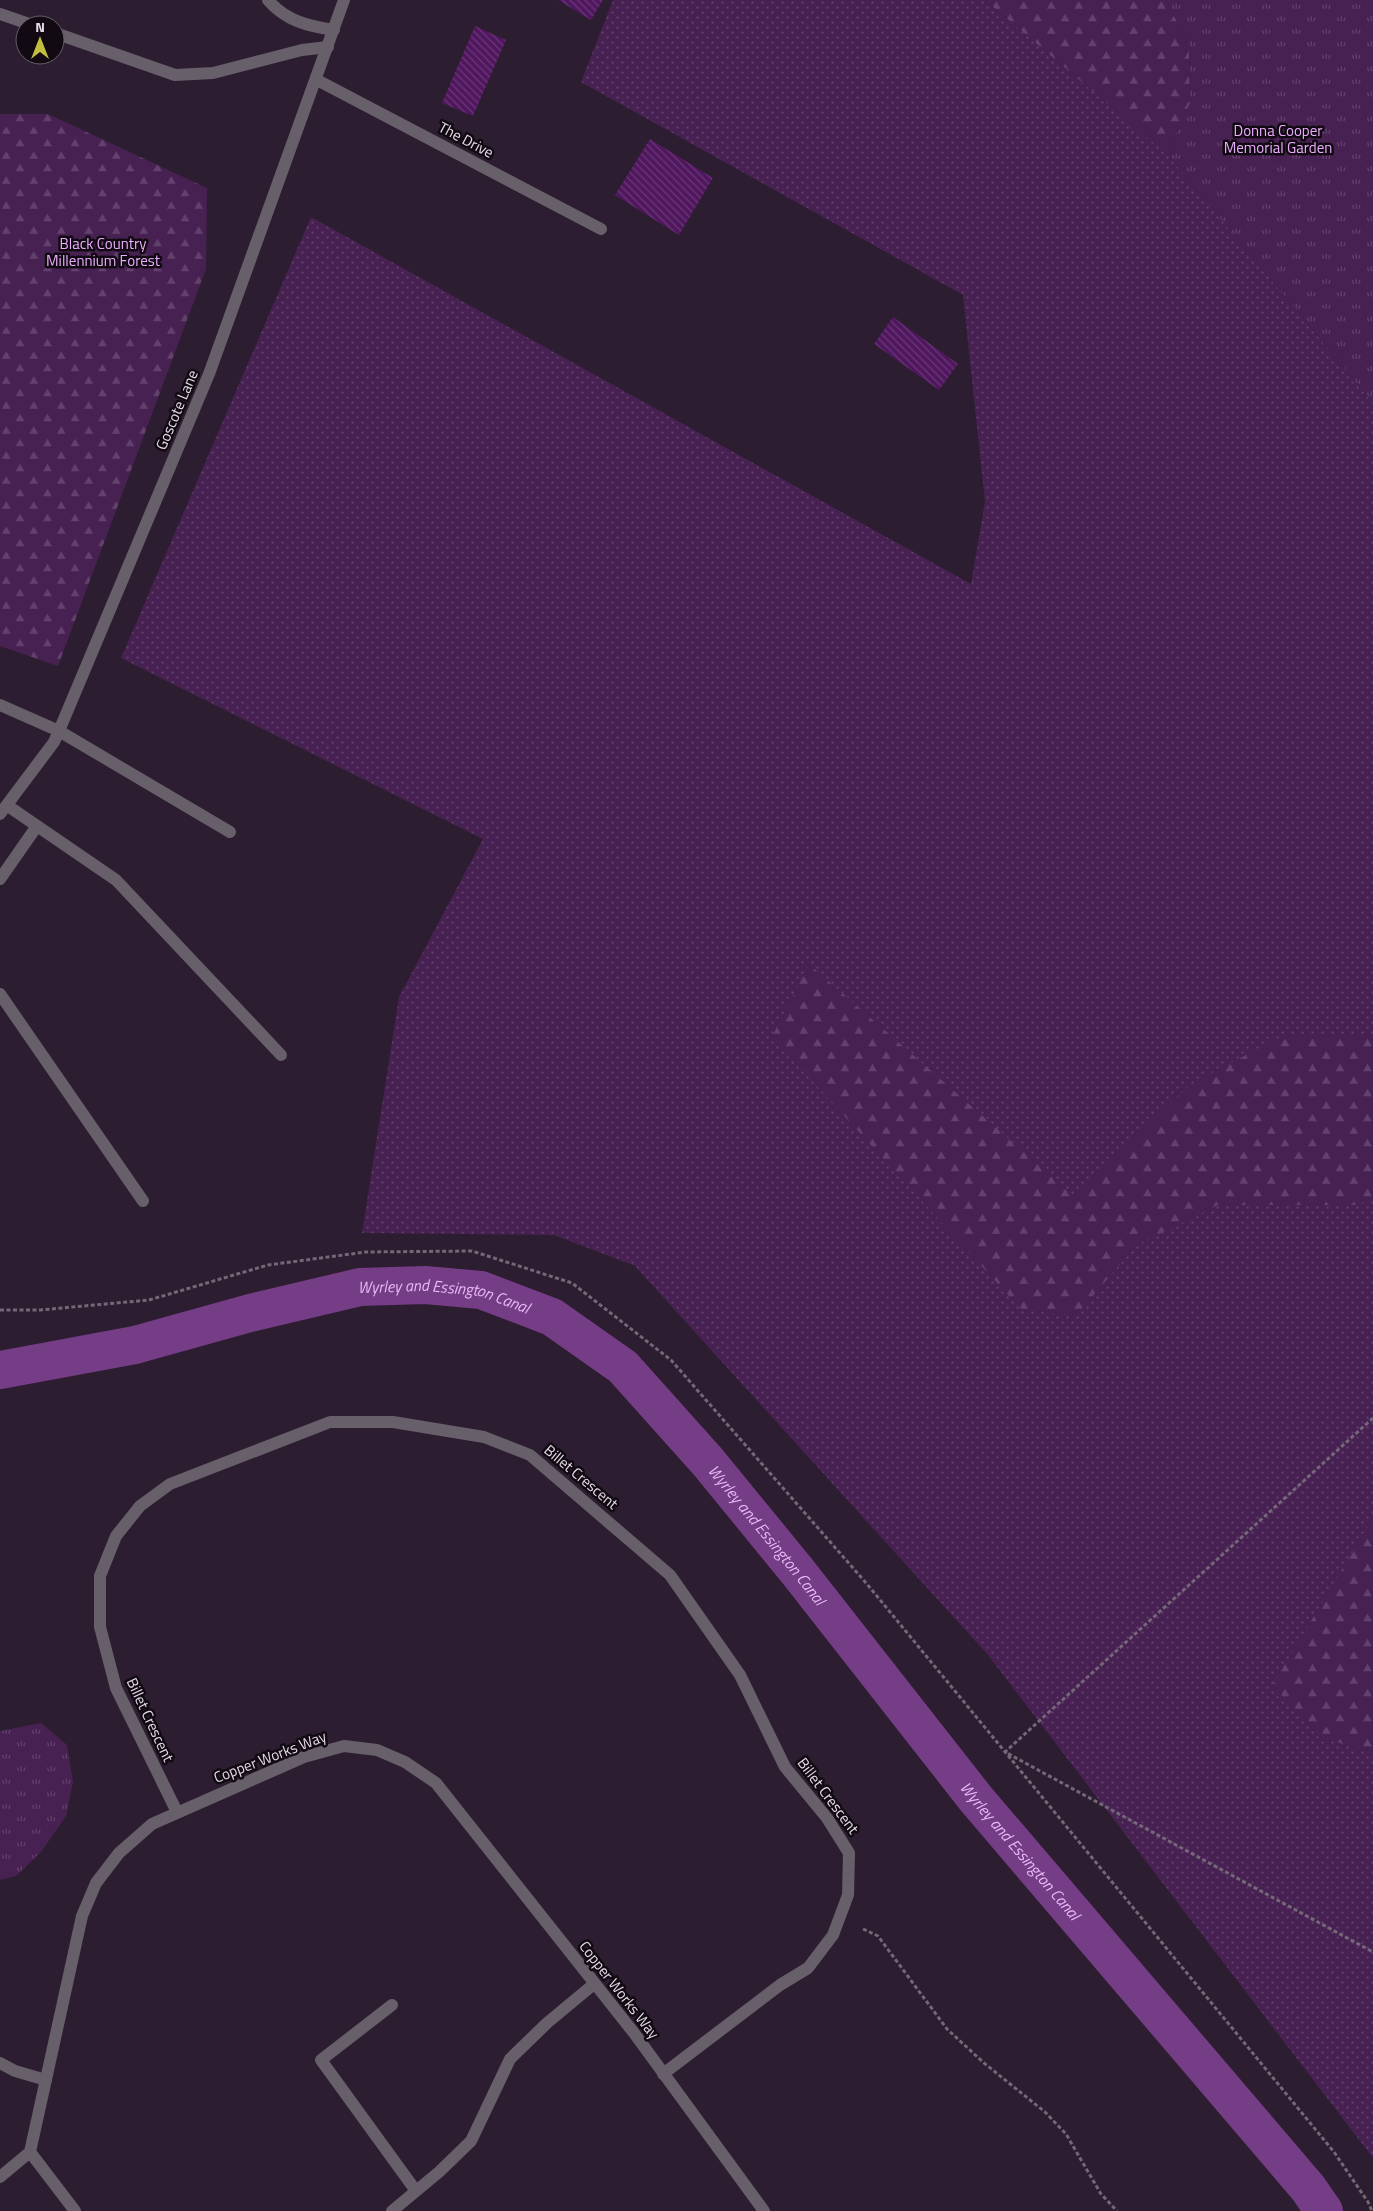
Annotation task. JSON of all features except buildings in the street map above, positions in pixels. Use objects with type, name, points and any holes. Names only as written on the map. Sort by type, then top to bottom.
[{"type":"street","points":[[268,0],[275,8],[304,26],[334,30]]},
{"type":"street","name":"Goscote Lane","points":[[4,810],[54,742],[210,374],[317,80],[344,0]]},
{"type":"street","points":[[0,14],[15,19]]},
{"type":"street","points":[[65,36],[175,75],[213,73],[302,50],[328,47]]},
{"type":"street","name":"The Drive","points":[[317,80],[601,229]]},
{"type":"street","points":[[0,705],[59,731],[230,832]]},
{"type":"street","points":[[4,810],[37,826],[116,880],[281,1055]]},
{"type":"street","points":[[0,879],[37,826]]},
{"type":"street","points":[[0,994],[142,1201]]},
{"type":"street","name":"Billet Crescent","points":[[177,1812],[116,1688],[100,1627],[100,1576],[116,1536],[140,1506],[170,1484],[330,1422],[393,1422],[484,1437],[530,1455],[670,1575],[740,1675],[785,1767],[827,1818],[849,1852],[848,1895],[833,1935],[808,1968],[780,1985],[663,2074]]},
{"type":"street","name":"Copper Works Way","points":[[30,2152],[82,1916],[96,1883],[119,1852],[152,1824],[177,1812],[304,1757],[344,1746],[378,1750],[405,1762],[436,1783],[663,2074],[764,2211]]},
{"type":"street","points":[[392,2211],[439,2172],[471,2141],[510,2059],[547,2023],[594,1984]]},
{"type":"street","points":[[392,2005],[321,2060],[416,2191]]},
{"type":"street","points":[[0,2064],[15,2071],[46,2080]]},
{"type":"street","points":[[0,2178],[30,2152],[75,2211]]},
{"type":"path","points":[[0,1310],[40,1310],[149,1300],[268,1265],[366,1252],[472,1251],[572,1283],[671,1360],[867,1584],[1334,2152],[1368,2202],[1372,2211]]},
{"type":"path","points":[[1005,1752],[1373,1418]]},
{"type":"path","points":[[1005,1752],[1373,1952]]},
{"type":"path","points":[[839,1918],[878,1936],[947,2029],[984,2063],[1045,2112],[1066,2134],[1101,2194],[1116,2211]]},
{"type":"green space","points":[[613,0],[985,0],[1167,154],[1373,403],[1373,2158],[988,1655],[635,1266],[554,1235],[362,1233],[399,997],[483,839],[121,658],[311,217],[971,584],[985,502],[963,295],[581,82]]},
{"type":"green space","points":[[985,0],[1166,0],[1189,45],[1190,104],[1167,154]]},
{"type":"green space","name":"Donna Cooper Memorial Garden","points":[[1166,0],[1373,0],[1373,403],[1167,154],[1190,103],[1189,45]]},
{"type":"green space","name":"Black Country Millennium Forest","points":[[0,114],[48,114],[207,188],[206,269],[58,666],[0,646]]},
{"type":"green space","points":[[809,964],[1073,1195],[1191,1084],[1284,1035],[1373,1035],[1373,1198],[1357,1205],[1218,1205],[1137,1245],[1075,1316],[1021,1309],[772,1037]]},
{"type":"green space","points":[[1373,1518],[1373,1755],[1326,1738],[1272,1686]]},
{"type":"green space","points":[[41,1723],[67,1745],[73,1782],[66,1816],[41,1852],[16,1876],[0,1880],[0,1731]]},
{"type":"waterway","name":"Wyrley and Essington Canal","points":[[0,1370],[135,1345],[250,1313],[360,1287],[425,1285],[481,1290],[552,1317],[623,1367],[708,1462],[798,1572],[976,1799],[1308,2188],[1324,2211]]}]
